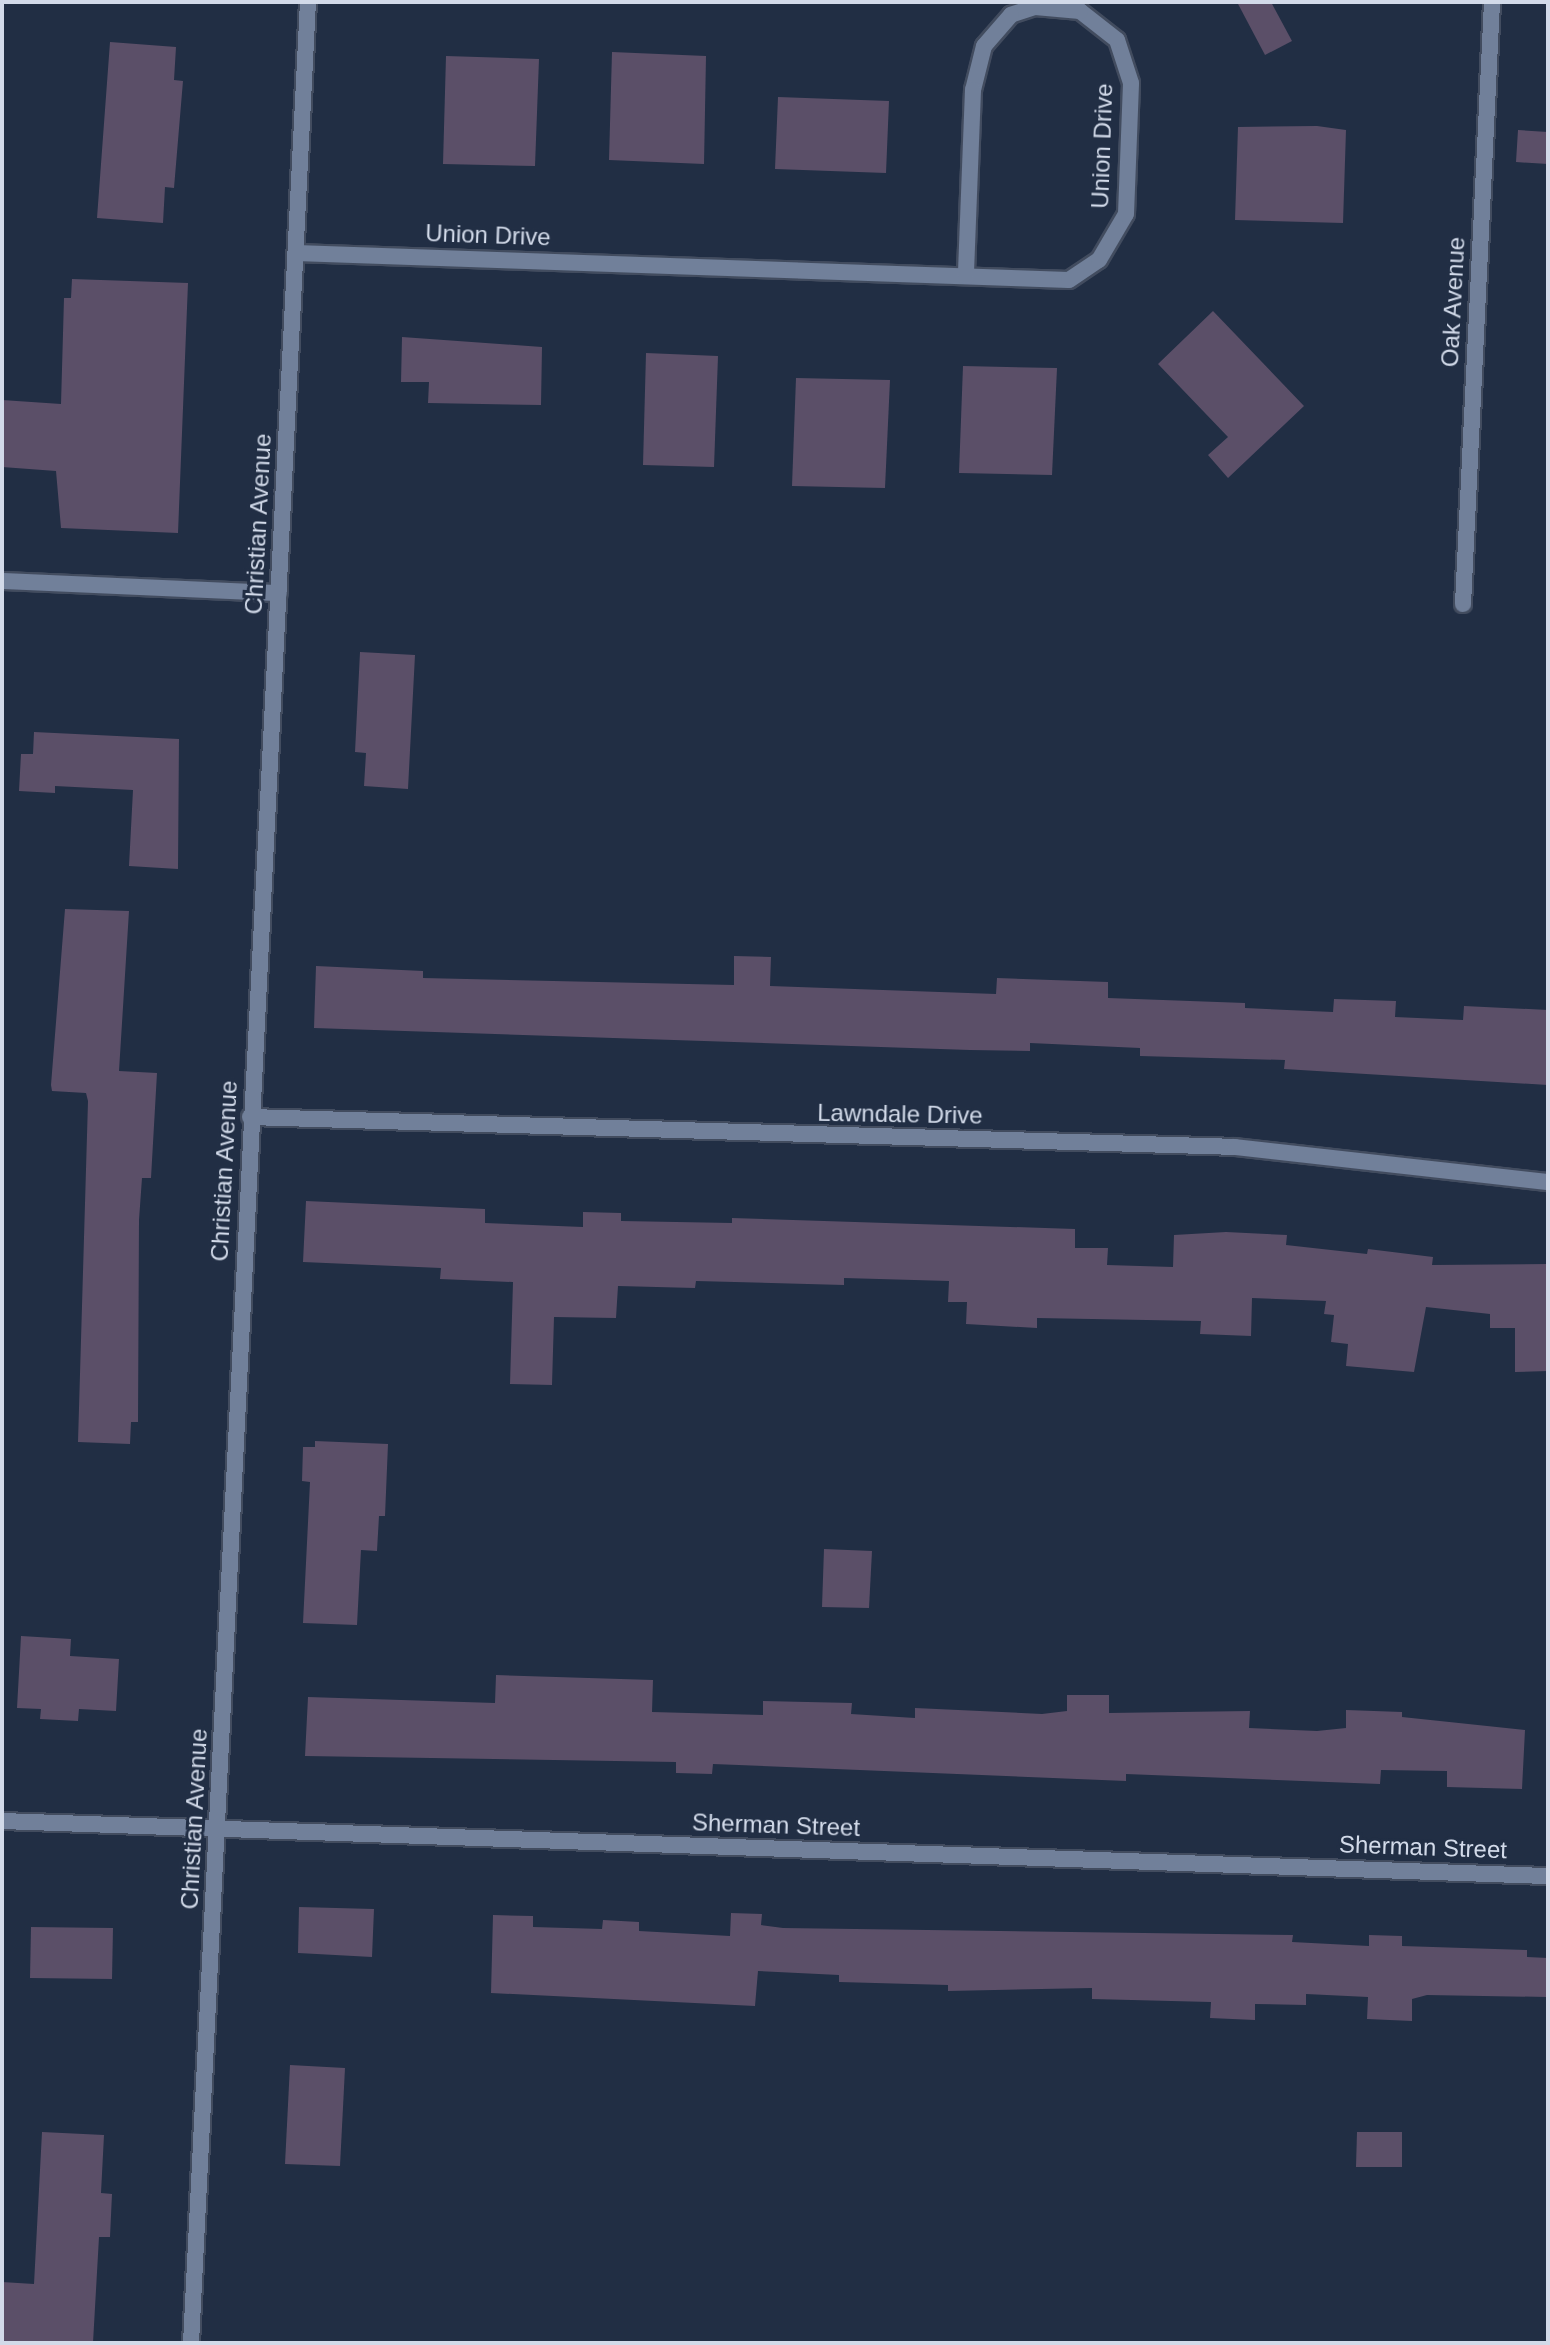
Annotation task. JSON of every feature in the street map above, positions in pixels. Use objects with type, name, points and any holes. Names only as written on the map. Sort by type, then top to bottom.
[{"type":"street","name":"Christian Avenue","points":[[191,2343],[308,2]]},
{"type":"street","name":"Oak Avenue","points":[[1463,604],[1492,2]]},
{"type":"street","name":"Union Drive","points":[[296,253],[1069,280],[1099,260],[1121,227],[1131,83],[1117,40],[1080,11],[1035,7],[1011,15],[984,46],[973,90],[966,276]]},
{"type":"street","points":[[2,581],[279,593]]},
{"type":"street","name":"Lawndale Drive","points":[[250,1117],[1235,1147],[1548,1182]]},
{"type":"street","name":"Sherman Street","points":[[2,1821],[1548,1876]]},
{"type":"building","points":[[1237,2],[1271,2],[1292,41],[1265,55]]},
{"type":"building","points":[[110,42],[176,47],[174,80],[183,81],[174,188],[165,187],[163,223],[97,218]]},
{"type":"building","points":[[612,52],[706,56],[704,164],[609,160]]},
{"type":"building","points":[[446,56],[539,59],[535,166],[443,164]]},
{"type":"building","points":[[778,97],[889,101],[886,173],[775,169]]},
{"type":"building","points":[[1317,126],[1346,130],[1343,223],[1235,220],[1238,127]]},
{"type":"building","points":[[1518,130],[1548,132],[1548,164],[1516,162]]},
{"type":"building","points":[[72,279],[188,283],[178,533],[61,528],[56,471],[2,467],[2,400],[61,404],[64,298],[71,298]]},
{"type":"building","points":[[1213,311],[1304,406],[1228,478],[1208,455],[1228,437],[1158,364]]},
{"type":"building","points":[[402,337],[542,347],[541,405],[428,403],[429,382],[401,382]]},
{"type":"building","points":[[646,353],[718,356],[714,467],[643,465]]},
{"type":"building","points":[[963,366],[1057,368],[1052,475],[959,473]]},
{"type":"building","points":[[796,378],[890,380],[885,488],[792,486]]},
{"type":"building","points":[[360,652],[415,655],[408,789],[364,786],[366,753],[355,752]]},
{"type":"building","points":[[34,732],[179,739],[178,869],[129,866],[133,790],[55,786],[55,793],[19,791],[21,754],[33,754]]},
{"type":"building","points":[[65,909],[129,911],[119,1071],[157,1073],[151,1178],[142,1178],[138,1422],[131,1422],[130,1444],[78,1442],[88,1101],[86,1093],[52,1091],[51,1085]]},
{"type":"building","points":[[734,956],[771,957],[770,986],[996,994],[997,978],[1108,982],[1108,998],[1245,1003],[1245,1008],[1333,1012],[1334,999],[1396,1001],[1395,1017],[1463,1020],[1464,1006],[1548,1010],[1548,1085],[1284,1069],[1285,1060],[1140,1056],[1140,1048],[1030,1043],[1030,1051],[970,1050],[314,1028],[316,966],[423,971],[423,978],[734,985]]},
{"type":"building","points":[[306,1201],[485,1209],[485,1223],[583,1227],[583,1212],[621,1213],[621,1221],[732,1223],[732,1218],[1075,1229],[1075,1248],[1108,1248],[1107,1265],[1173,1267],[1174,1235],[1226,1232],[1287,1235],[1286,1245],[1367,1254],[1368,1249],[1433,1257],[1432,1265],[1548,1264],[1548,1371],[1515,1372],[1515,1328],[1490,1328],[1490,1314],[1426,1307],[1414,1372],[1346,1366],[1348,1344],[1331,1342],[1334,1315],[1324,1314],[1326,1301],[1252,1298],[1251,1336],[1200,1334],[1201,1321],[1037,1318],[1037,1328],[966,1324],[967,1302],[948,1302],[949,1281],[844,1278],[844,1285],[696,1281],[695,1288],[618,1286],[616,1318],[554,1317],[552,1385],[510,1384],[513,1282],[440,1279],[441,1268],[303,1262]]},
{"type":"building","points":[[315,1441],[388,1444],[385,1516],[379,1516],[377,1551],[361,1550],[357,1625],[303,1623],[310,1482],[302,1481],[303,1447],[315,1447]]},
{"type":"building","points":[[824,1549],[872,1551],[869,1608],[822,1607]]},
{"type":"building","points":[[21,1636],[71,1639],[70,1656],[119,1659],[116,1711],[79,1709],[78,1721],[40,1719],[41,1709],[17,1708]]},
{"type":"building","points":[[496,1675],[653,1680],[652,1712],[763,1715],[763,1701],[852,1703],[851,1714],[915,1718],[915,1708],[1042,1714],[1067,1711],[1067,1695],[1109,1695],[1109,1713],[1250,1711],[1249,1728],[1317,1731],[1346,1728],[1346,1710],[1402,1712],[1402,1717],[1525,1730],[1522,1789],[1447,1787],[1447,1771],[1381,1770],[1380,1784],[1126,1774],[1126,1781],[713,1764],[712,1774],[676,1773],[676,1762],[305,1756],[308,1697],[495,1703]]},
{"type":"building","points":[[299,1907],[374,1909],[372,1957],[298,1953]]},
{"type":"building","points":[[731,1913],[762,1914],[761,1925],[783,1928],[1293,1935],[1292,1942],[1369,1946],[1369,1935],[1402,1936],[1402,1946],[1527,1950],[1527,1957],[1548,1958],[1547,1997],[1427,1995],[1412,1999],[1412,2021],[1367,2019],[1368,1997],[1306,1994],[1306,2005],[1255,2004],[1255,2020],[1210,2018],[1211,2002],[1092,1999],[1092,1988],[948,1991],[948,1985],[839,1982],[839,1975],[758,1971],[755,2006],[491,1993],[493,1915],[533,1916],[533,1927],[602,1929],[603,1920],[639,1922],[639,1931],[730,1936]]},
{"type":"building","points":[[31,1927],[113,1928],[112,1979],[30,1978]]},
{"type":"building","points":[[290,2065],[345,2068],[340,2166],[285,2164]]},
{"type":"building","points":[[42,2132],[104,2135],[101,2193],[112,2194],[110,2237],[99,2237],[93,2343],[2,2343],[2,2282],[34,2284]]},
{"type":"building","points":[[1357,2132],[1402,2132],[1402,2167],[1356,2167]]}]
